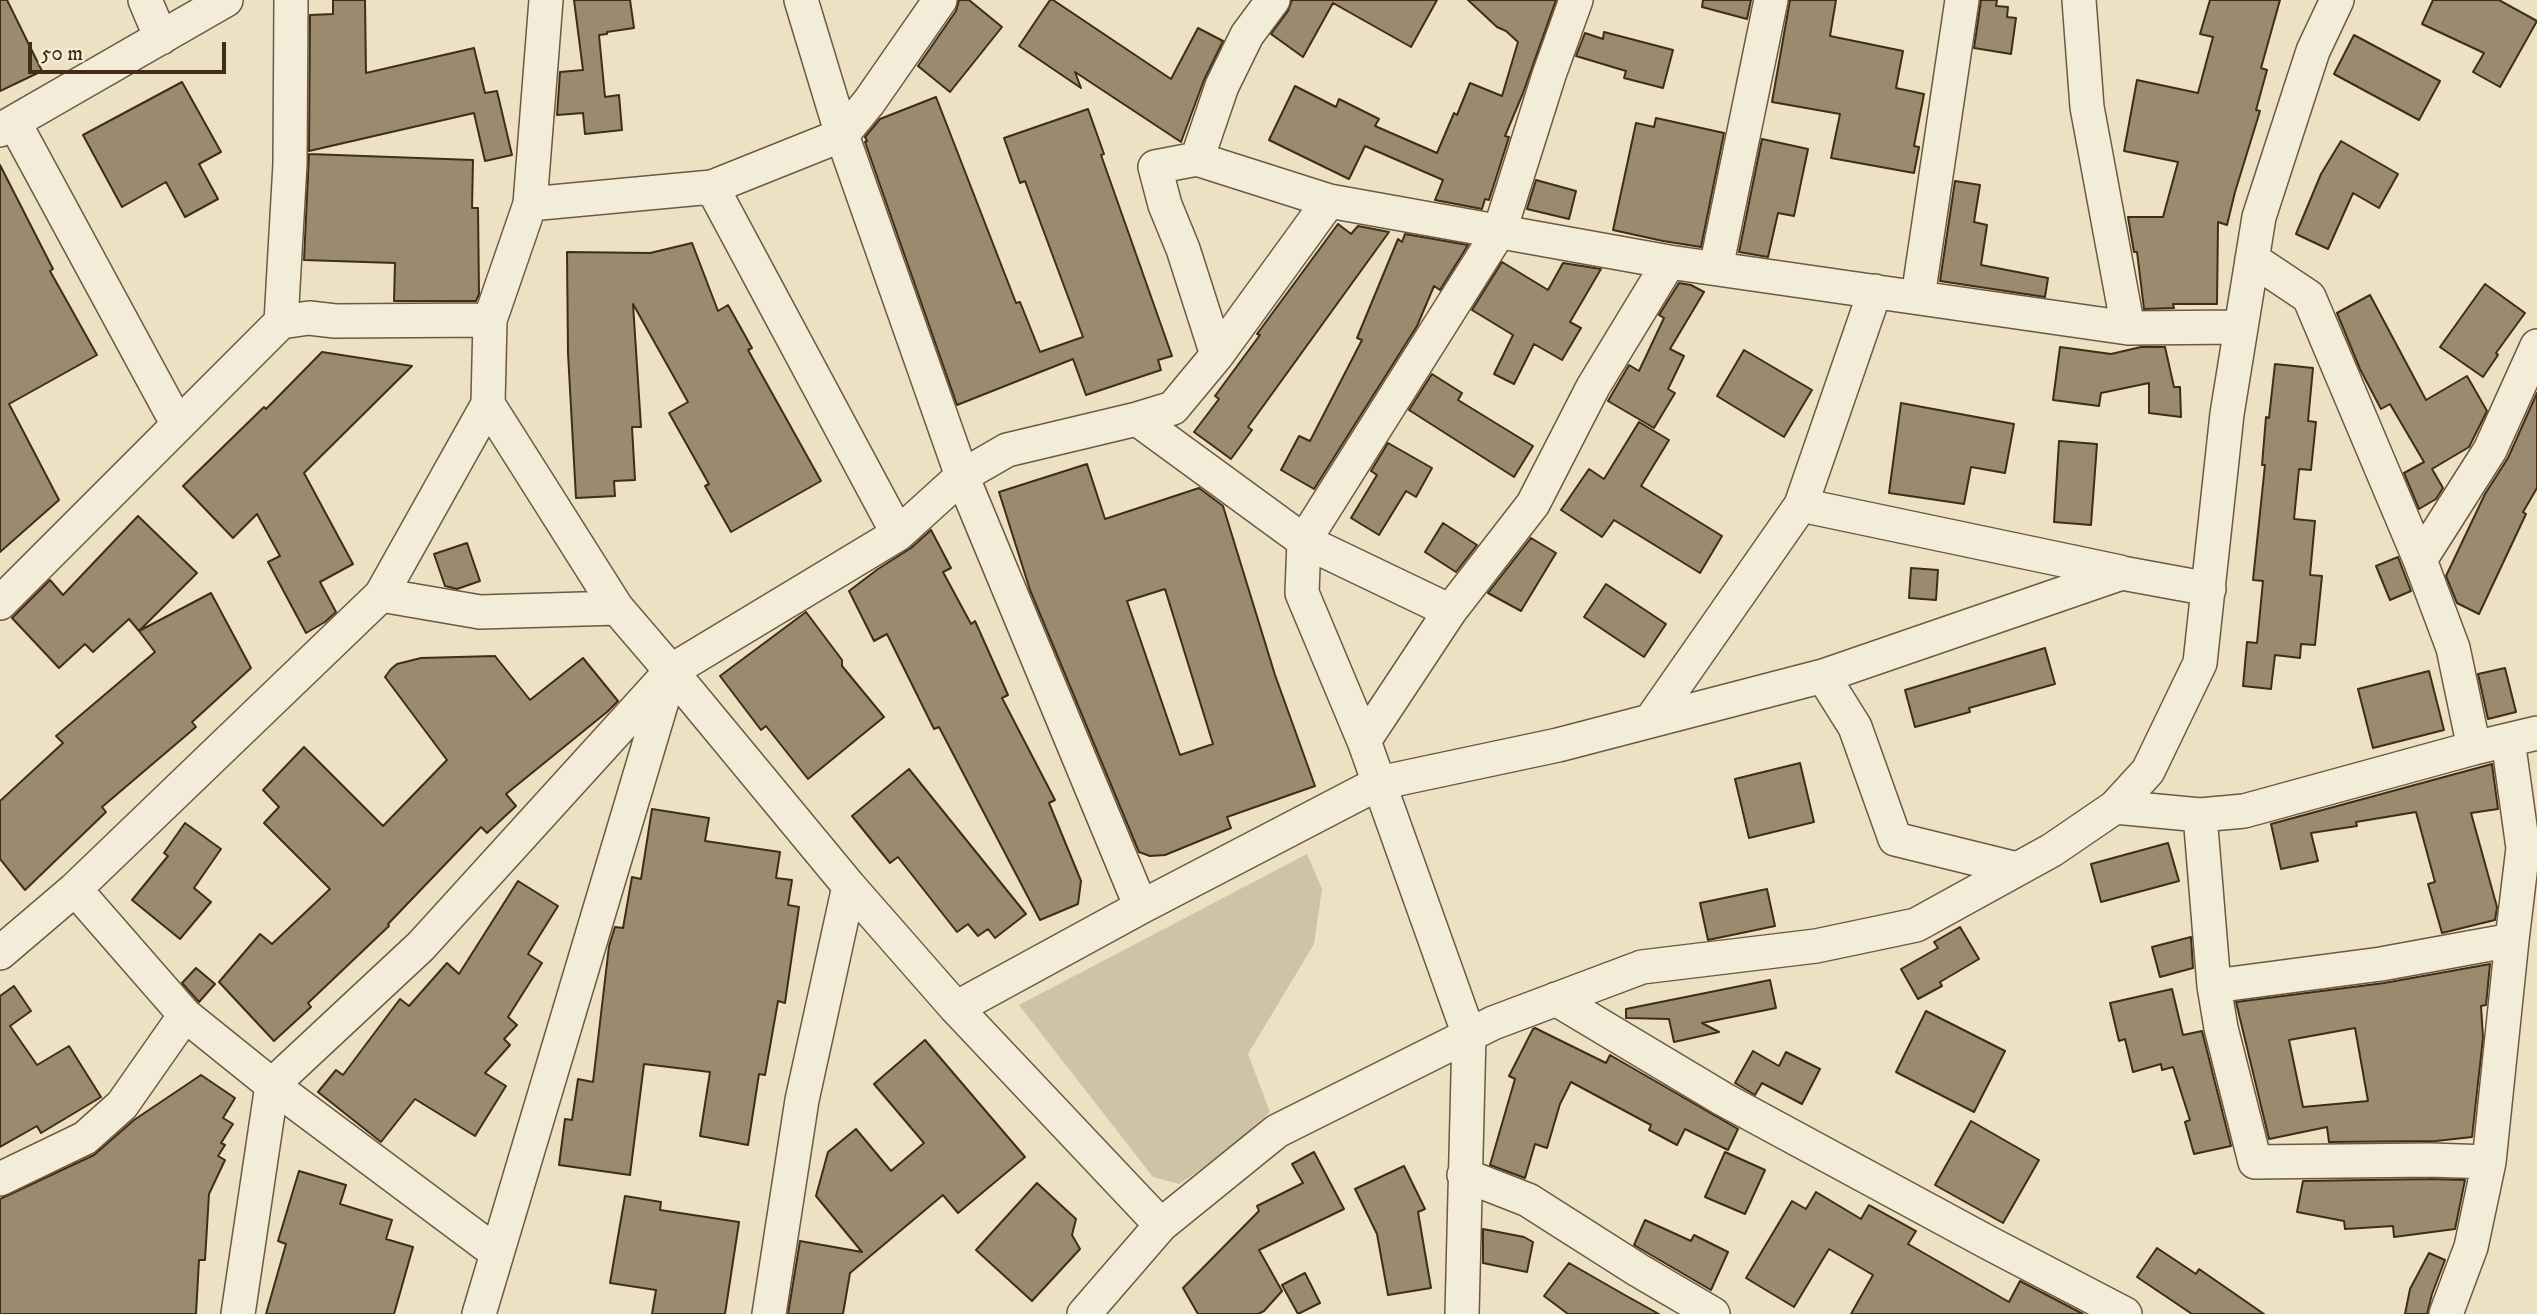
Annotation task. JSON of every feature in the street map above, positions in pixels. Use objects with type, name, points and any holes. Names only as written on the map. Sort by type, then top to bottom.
[{"type":"street","points":[[145,0],[161,38]]},
{"type":"street","points":[[178,425],[7,126],[226,0]]},
{"type":"street","points":[[281,322],[290,164],[291,0]]},
{"type":"street","points":[[0,953],[75,889],[381,595],[488,404],[490,320],[530,204],[546,0]]},
{"type":"street","points":[[801,0],[842,135],[962,476],[1141,906]]},
{"type":"street","points":[[530,204],[712,187],[842,135],[869,102],[940,0]]},
{"type":"street","points":[[1197,159],[1222,86],[1247,35],[1273,0]]},
{"type":"street","points":[[1462,1314],[1469,1035],[1364,741],[1302,593],[1304,541],[1500,230],[1549,75],[1576,0]]},
{"type":"street","points":[[1716,268],[1771,0]]},
{"type":"street","points":[[1918,297],[1962,0]]},
{"type":"street","points":[[2079,0],[2087,107],[2128,328]]},
{"type":"street","points":[[1084,1314],[1161,1226],[1277,1131],[1493,1023],[1642,967],[1816,946],[1916,925],[2052,850],[2115,807],[2148,771],[2200,663],[2227,414],[2259,217],[2314,51],[2337,0]]},
{"type":"street","points":[[1217,355],[1183,249],[1165,205],[1155,167],[1197,159],[1329,201],[1669,262],[2128,328],[2241,327]]},
{"type":"street","points":[[712,187],[898,534]]},
{"type":"street","points":[[238,1314],[272,1085],[421,946],[671,671],[898,534],[962,476],[1007,450],[1173,408],[1217,355],[1329,201]]},
{"type":"street","points":[[2252,259],[2309,297],[2420,560],[2453,648],[2474,748]]},
{"type":"street","points":[[1364,741],[1450,611],[1533,503],[1593,387],[1669,262]]},
{"type":"street","points":[[1651,720],[1801,505],[1875,291]]},
{"type":"street","points":[[0,603],[281,322],[309,318],[335,321],[490,320]]},
{"type":"street","points":[[2420,560],[2490,450],[2537,346]]},
{"type":"street","points":[[488,404],[617,608],[849,886],[956,1008],[1161,1226]]},
{"type":"street","points":[[1137,419],[1304,541],[1450,611]]},
{"type":"street","points":[[1801,505],[2209,589]]},
{"type":"street","points":[[956,1008],[1141,906],[1379,783],[1558,745],[1823,676],[2122,573]]},
{"type":"street","points":[[381,595],[480,612],[617,608]]},
{"type":"street","points":[[479,1314],[671,671]]},
{"type":"street","points":[[1823,676],[1855,727],[1895,839],[2017,869]]},
{"type":"street","points":[[2115,807],[2200,815],[2244,811],[2522,737],[2524,848],[2489,1162],[2471,1247],[2446,1314]]},
{"type":"street","points":[[2200,815],[2214,986],[2221,1028],[2255,1162],[2489,1162]]},
{"type":"street","points":[[769,1314],[802,1100],[849,886]]},
{"type":"street","points":[[75,889],[185,1015],[272,1085],[497,1253]]},
{"type":"street","points":[[2214,986],[2381,964],[2512,940]]},
{"type":"street","points":[[1556,999],[1723,1099],[2125,1314]]},
{"type":"street","points":[[0,1179],[85,1138],[122,1105],[185,1015]]},
{"type":"street","points":[[1464,1175],[1528,1200],[1713,1314]]},
{"type":"shaded area","points":[[1307,854],[1322,889],[1314,944],[1248,1054],[1270,1112],[1227,1152],[1179,1184],[1153,1177],[1019,1005]]},
{"type":"building","points":[[0,0],[7,0],[42,71],[0,91]]},
{"type":"building","points":[[333,0],[365,0],[366,73],[474,48],[485,93],[497,91],[512,155],[485,161],[474,113],[309,151],[310,15],[333,14]]},
{"type":"building","points":[[574,0],[630,0],[634,28],[599,35],[605,97],[619,95],[622,130],[585,134],[583,113],[557,115],[560,72],[583,70]]},
{"type":"building","points":[[959,0],[969,0],[1002,27],[950,92],[918,66],[956,11]]},
{"type":"building","points":[[1050,0],[1171,79],[1198,28],[1223,41],[1204,80],[1181,142],[1075,72],[1081,88],[1019,46]]},
{"type":"building","points":[[1292,0],[1437,0],[1411,47],[1333,3],[1303,57],[1271,34],[1288,11]]},
{"type":"building","points":[[1468,0],[1556,0],[1505,136],[1509,137],[1489,200],[1485,199],[1482,209],[1435,200],[1443,180],[1365,146],[1349,179],[1269,140],[1295,86],[1336,107],[1339,99],[1379,119],[1375,126],[1437,153],[1470,83],[1502,96],[1518,42]]},
{"type":"building","points":[[1703,0],[1751,0],[1747,19],[1702,7]]},
{"type":"building","points":[[1790,0],[1836,0],[1830,36],[1903,51],[1896,88],[1924,94],[1914,146],[1919,147],[1914,173],[1831,158],[1840,114],[1772,102]]},
{"type":"building","points":[[1981,0],[1997,0],[1996,6],[2008,7],[2007,17],[2016,18],[2011,54],[1974,48]]},
{"type":"building","points":[[2210,0],[2280,0],[2261,68],[2267,70],[2256,110],[2260,111],[2227,225],[2218,222],[2217,304],[2173,304],[2174,308],[2144,309],[2137,252],[2134,252],[2128,217],[2163,217],[2178,162],[2124,151],[2137,80],[2198,93],[2213,37],[2200,34]]},
{"type":"building","points":[[2433,0],[2499,0],[2537,21],[2500,87],[2473,72],[2484,53],[2422,24]]},
{"type":"building","points":[[1604,32],[1673,50],[1663,88],[1624,78],[1626,71],[1576,56],[1585,33],[1603,39]]},
{"type":"building","points":[[2354,35],[2440,81],[2419,120],[2334,74]]},
{"type":"building","points":[[182,82],[221,152],[199,164],[218,199],[185,217],[166,182],[122,207],[83,135]]},
{"type":"building","points":[[936,97],[1016,303],[1020,302],[1040,352],[1083,337],[1025,181],[1020,183],[1004,138],[1088,109],[1104,154],[1101,155],[1172,356],[1158,360],[1161,370],[1086,395],[1073,359],[957,405],[865,142],[865,137],[880,119]]},
{"type":"building","points":[[1656,118],[1724,133],[1701,247],[1613,230],[1636,123],[1654,127]]},
{"type":"building","points":[[1762,139],[1808,149],[1794,216],[1778,213],[1768,257],[1739,252]]},
{"type":"building","points":[[2341,141],[2398,174],[2379,208],[2353,193],[2328,249],[2296,234],[2321,174]]},
{"type":"building","points":[[309,154],[473,160],[472,208],[478,208],[479,294],[476,301],[394,301],[395,263],[304,260]]},
{"type":"building","points":[[0,165],[53,269],[50,271],[97,355],[9,404],[59,500],[0,552]]},
{"type":"building","points":[[1536,180],[1576,191],[1569,219],[1527,209]]},
{"type":"building","points":[[1955,181],[1980,185],[1974,222],[1987,225],[1981,265],[2048,278],[2045,297],[1940,281]]},
{"type":"building","points":[[1338,224],[1351,234],[1358,226],[1389,232],[1248,427],[1252,430],[1231,459],[1194,432],[1219,399],[1215,396],[1260,335],[1257,334]]},
{"type":"building","points":[[1405,234],[1468,245],[1440,290],[1434,286],[1417,326],[1314,489],[1281,470],[1299,436],[1310,441],[1362,340],[1357,338],[1398,239],[1402,242]]},
{"type":"building","points":[[692,243],[718,311],[728,305],[752,348],[748,350],[821,481],[731,532],[705,486],[709,484],[669,413],[688,402],[633,304],[641,427],[632,427],[635,480],[614,481],[615,496],[576,498],[568,353],[567,252],[650,253]]},
{"type":"building","points":[[1502,262],[1548,290],[1563,263],[1601,269],[1570,322],[1581,328],[1562,360],[1534,344],[1514,384],[1494,374],[1513,335],[1472,310]]},
{"type":"building","points":[[1679,283],[1691,285],[1704,292],[1670,349],[1684,356],[1668,389],[1675,393],[1654,428],[1608,401],[1629,365],[1639,371],[1664,318],[1659,315]]},
{"type":"building","points":[[2485,284],[2525,313],[2496,353],[2498,355],[2483,377],[2440,347]]},
{"type":"building","points":[[2370,295],[2426,400],[2467,376],[2487,411],[2469,447],[2432,469],[2443,488],[2436,499],[2419,509],[2404,473],[2424,462],[2390,404],[2381,409],[2360,369],[2337,313]]},
{"type":"building","points":[[2060,347],[2111,354],[2141,347],[2165,347],[2174,387],[2180,387],[2181,417],[2149,413],[2149,383],[2101,393],[2099,406],[2053,400]]},
{"type":"building","points":[[1744,350],[1812,390],[1784,437],[1717,396]]},
{"type":"building","points":[[322,352],[412,366],[304,473],[353,564],[320,582],[336,612],[306,633],[268,562],[280,556],[257,514],[233,538],[183,486],[264,407],[266,409]]},
{"type":"building","points":[[2275,364],[2313,368],[2308,421],[2316,422],[2311,470],[2299,469],[2294,519],[2315,521],[2310,575],[2322,576],[2315,645],[2301,644],[2300,658],[2275,655],[2271,689],[2243,686],[2247,642],[2257,643],[2263,581],[2253,580],[2265,465],[2262,465],[2266,417],[2269,418]]},
{"type":"building","points":[[1432,374],[1462,393],[1458,400],[1533,446],[1514,477],[1409,410]]},
{"type":"building","points":[[2537,393],[2537,488],[2523,512],[2526,514],[2479,614],[2457,603],[2446,576],[2485,494],[2508,458]]},
{"type":"building","points":[[1901,403],[2014,424],[2005,473],[1971,467],[1964,504],[1889,493]]},
{"type":"building","points":[[1639,422],[1669,440],[1641,486],[1722,536],[1700,573],[1614,520],[1602,537],[1561,510],[1589,469],[1604,479]]},
{"type":"building","points":[[2059,441],[2097,444],[2091,525],[2054,522]]},
{"type":"building","points":[[1388,443],[1432,468],[1416,497],[1406,491],[1379,535],[1351,518],[1377,475],[1371,471]]},
{"type":"building","points":[[1087,464],[1105,519],[1199,488],[1223,506],[1275,675],[1315,786],[1227,817],[1231,828],[1165,855],[1150,856],[1139,852],[1030,590],[999,492]],"holes":[[[1165,589],[1213,744],[1180,755],[1127,601]]]},
{"type":"building","points":[[138,516],[197,573],[139,631],[129,619],[93,652],[85,644],[59,668],[12,618],[50,580],[63,595]]},
{"type":"building","points":[[1443,523],[1477,545],[1456,572],[1425,552]]},
{"type":"building","points":[[931,530],[951,568],[943,572],[971,624],[975,621],[1008,695],[1002,698],[1055,800],[1049,803],[1081,881],[1078,904],[1040,920],[939,727],[934,729],[887,634],[874,641],[849,591],[911,548]]},
{"type":"building","points":[[1531,538],[1556,553],[1521,611],[1488,593]]},
{"type":"building","points":[[467,543],[480,581],[457,589],[445,586],[434,554]]},
{"type":"building","points":[[2398,557],[2411,591],[2390,600],[2376,566]]},
{"type":"building","points":[[1911,568],[1938,570],[1936,600],[1909,598]]},
{"type":"building","points":[[1606,584],[1666,624],[1644,657],[1584,617]]},
{"type":"building","points":[[211,593],[251,668],[192,722],[196,727],[102,807],[106,812],[25,890],[0,859],[0,801],[63,743],[56,736],[155,652],[139,631]]},
{"type":"building","points":[[806,612],[842,660],[842,666],[884,717],[808,779],[766,726],[761,730],[720,676]]},
{"type":"building","points":[[2045,648],[2055,684],[1969,708],[1970,712],[1915,727],[1905,690]]},
{"type":"building","points":[[495,656],[530,700],[583,658],[618,701],[506,794],[516,806],[487,833],[481,827],[389,926],[308,1003],[311,1007],[274,1041],[219,982],[260,934],[272,944],[330,889],[264,823],[279,807],[263,790],[304,747],[383,826],[447,760],[385,677],[397,664],[421,658]]},
{"type":"building","points":[[2505,668],[2516,712],[2488,719],[2478,674]]},
{"type":"building","points":[[2429,671],[2444,730],[2373,748],[2358,689]]},
{"type":"building","points":[[1800,763],[1814,822],[1749,838],[1735,779]]},
{"type":"building","points":[[2492,764],[2498,809],[2471,813],[2497,907],[2495,920],[2442,933],[2428,884],[2435,882],[2416,812],[2356,822],[2357,826],[2311,833],[2318,861],[2281,869],[2271,824]]},
{"type":"building","points":[[909,769],[1026,914],[995,938],[988,929],[978,936],[968,924],[957,932],[898,857],[890,863],[852,816]]},
{"type":"building","points":[[652,809],[709,818],[705,841],[780,852],[776,878],[792,880],[788,905],[799,907],[785,1003],[778,1001],[765,1075],[759,1074],[748,1145],[700,1136],[710,1072],[644,1064],[630,1175],[559,1165],[565,1119],[572,1120],[578,1079],[593,1082],[609,946],[615,927],[623,928],[632,877],[641,879]]},
{"type":"building","points":[[185,823],[221,849],[194,888],[211,902],[180,939],[132,900],[168,856],[164,853]]},
{"type":"building","points":[[2168,843],[2179,881],[2101,902],[2091,864]]},
{"type":"building","points":[[518,881],[558,906],[528,954],[542,963],[508,1017],[517,1025],[504,1039],[510,1045],[485,1073],[506,1086],[475,1136],[415,1099],[381,1142],[318,1092],[336,1070],[343,1075],[400,999],[409,1006],[447,963],[459,974]]},
{"type":"building","points":[[1767,889],[1775,926],[1708,940],[1700,903]]},
{"type":"building","points":[[1960,927],[1979,959],[1940,982],[1942,986],[1918,999],[1901,969],[1938,948],[1934,942]]},
{"type":"building","points":[[2191,937],[2193,968],[2160,977],[2152,947]]},
{"type":"building","points":[[2490,964],[2486,1005],[2481,1006],[2483,1038],[2472,1137],[2436,1141],[2329,1142],[2327,1127],[2269,1139],[2236,1002],[2384,983]],"holes":[[[2355,1028],[2368,1101],[2303,1107],[2289,1040]]]},
{"type":"building","points":[[196,968],[215,984],[199,1002],[182,983]]},
{"type":"building","points":[[1770,980],[1776,1008],[1702,1023],[1719,1032],[1674,1042],[1669,1019],[1626,1018],[1626,1009]]},
{"type":"building","points":[[14,986],[31,1011],[10,1026],[37,1065],[69,1046],[101,1097],[41,1133],[37,1126],[0,1147],[0,996]]},
{"type":"building","points":[[2172,989],[2183,1035],[2202,1031],[2231,1146],[2194,1154],[2185,1122],[2190,1120],[2173,1067],[2162,1070],[2161,1064],[2133,1072],[2125,1039],[2119,1041],[2110,1003]]},
{"type":"building","points":[[1926,1011],[2005,1051],[1974,1112],[1896,1072]]},
{"type":"building","points":[[1535,1028],[1606,1063],[1610,1055],[1738,1129],[1728,1150],[1685,1129],[1677,1145],[1649,1130],[1651,1125],[1571,1082],[1560,1104],[1547,1148],[1535,1144],[1525,1178],[1490,1165],[1515,1079],[1509,1076]]},
{"type":"building","points":[[925,1040],[1025,1157],[958,1213],[943,1195],[850,1273],[843,1314],[788,1314],[800,1241],[862,1252],[816,1196],[828,1152],[856,1129],[891,1171],[924,1143],[874,1084]]},
{"type":"building","points":[[1753,1051],[1779,1066],[1786,1052],[1820,1069],[1802,1104],[1762,1083],[1755,1095],[1735,1083]]},
{"type":"building","points":[[201,1075],[235,1098],[223,1118],[233,1124],[221,1143],[225,1145],[218,1156],[225,1160],[209,1194],[205,1260],[199,1260],[196,1314],[0,1314],[0,1199],[94,1155],[134,1120]]},
{"type":"building","points":[[1971,1121],[2039,1160],[2003,1223],[1935,1185]]},
{"type":"building","points":[[1314,1152],[1344,1209],[1259,1250],[1282,1291],[1264,1311],[1258,1314],[1198,1314],[1183,1288],[1259,1211],[1257,1206],[1303,1183],[1292,1164]]},
{"type":"building","points":[[1725,1152],[1765,1170],[1745,1214],[1705,1197]]},
{"type":"building","points":[[1404,1166],[1425,1209],[1418,1212],[1431,1288],[1388,1295],[1377,1234],[1355,1189]]},
{"type":"building","points":[[299,1171],[346,1185],[340,1204],[392,1220],[386,1239],[413,1247],[394,1314],[266,1314],[286,1244],[278,1241]]},
{"type":"building","points":[[2465,1180],[2455,1229],[2394,1237],[2393,1226],[2345,1229],[2344,1221],[2297,1212],[2303,1181]]},
{"type":"building","points":[[1037,1183],[1076,1219],[1072,1235],[1080,1249],[1032,1301],[976,1250]]},
{"type":"building","points":[[1816,1192],[1861,1219],[1869,1205],[1916,1231],[1908,1244],[2009,1302],[2020,1281],[2083,1314],[1851,1314],[1873,1275],[1829,1249],[1794,1307],[1746,1278],[1792,1201],[1806,1209]]},
{"type":"building","points":[[625,1196],[661,1202],[660,1210],[739,1222],[725,1314],[652,1314],[656,1290],[610,1283]]},
{"type":"building","points":[[1645,1220],[1691,1241],[1694,1235],[1728,1252],[1711,1290],[1634,1245]]},
{"type":"building","points":[[1483,1229],[1524,1237],[1533,1242],[1527,1272],[1483,1263]]},
{"type":"building","points":[[2157,1248],[2196,1274],[2199,1269],[2264,1314],[2192,1314],[2137,1277]]},
{"type":"building","points":[[2429,1253],[2445,1260],[2427,1314],[2405,1314],[2410,1289]]},
{"type":"building","points":[[1569,1263],[1659,1314],[1568,1314],[1544,1296]]},
{"type":"building","points":[[1305,1273],[1320,1303],[1298,1314],[1282,1285]]}]
